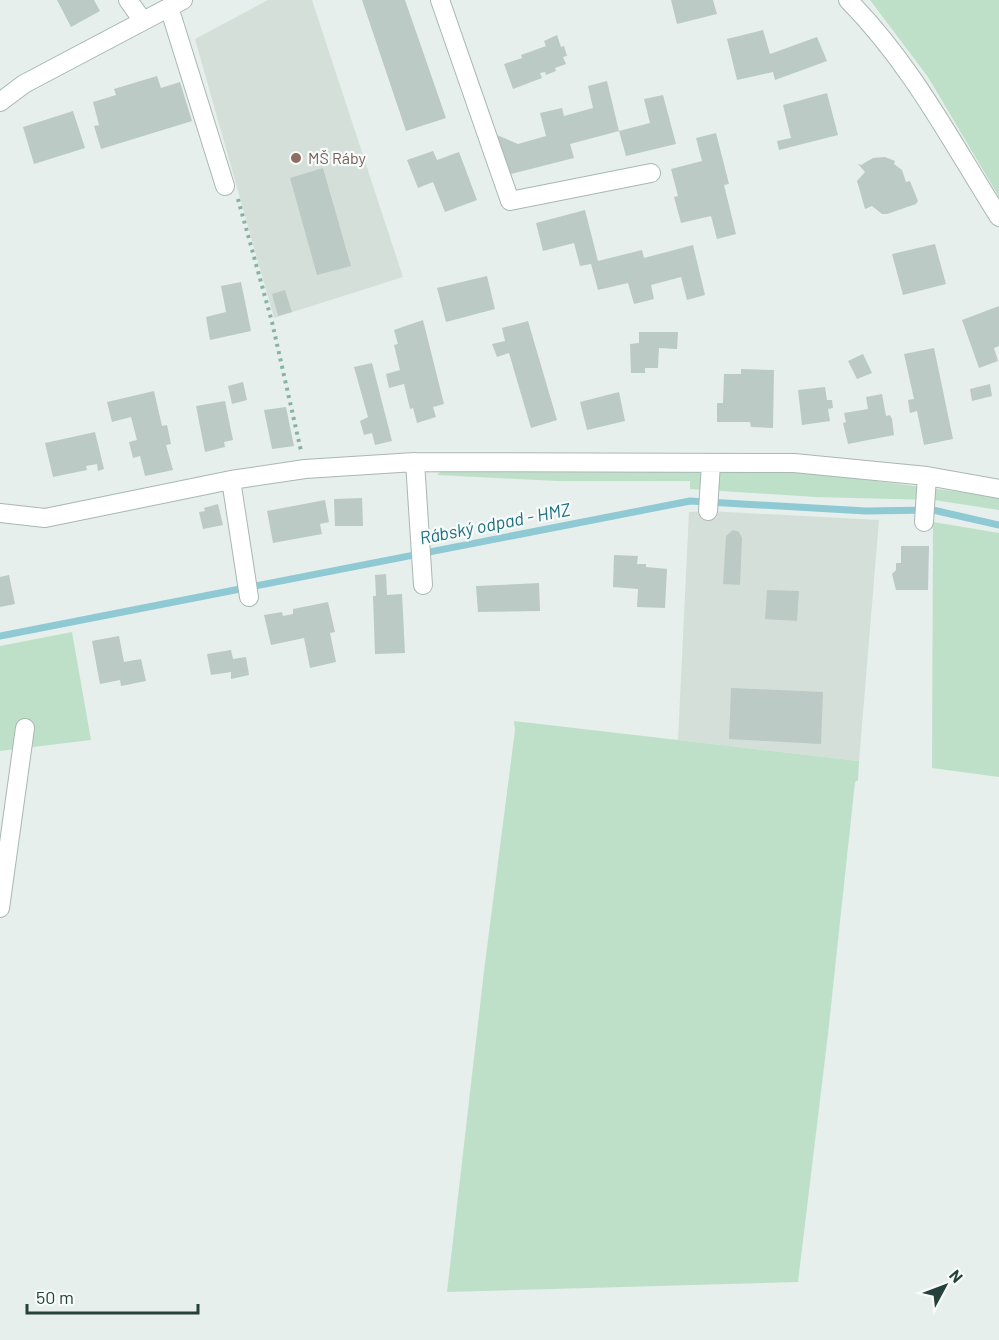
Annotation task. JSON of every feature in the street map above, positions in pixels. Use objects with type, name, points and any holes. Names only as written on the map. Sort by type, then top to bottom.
[{"type":"street","points":[[128,0],[143,21]]},
{"type":"street","points":[[440,0],[510,201],[651,173]]},
{"type":"street","points":[[848,0],[914,78],[999,217]]},
{"type":"street","points":[[0,102],[24,84],[176,3],[223,178]]},
{"type":"street","points":[[414,462],[422,577]]},
{"type":"street","points":[[0,513],[45,518],[231,480],[305,469],[414,462],[794,463],[927,476],[999,489]]},
{"type":"street","points":[[708,511],[711,463]]},
{"type":"street","points":[[924,522],[927,476]]},
{"type":"street","points":[[231,480],[249,597]]},
{"type":"street","points":[[0,908],[25,728]]},
{"type":"path","points":[[223,178],[233,182],[272,322],[305,469]]},
{"type":"shaded area","name":"MŠ Ráby","points":[[268,0],[312,0],[403,277],[274,318],[195,39]]},
{"type":"shaded area","points":[[689,512],[879,520],[859,761],[678,740]]},
{"type":"green space","points":[[870,0],[999,0],[999,197],[928,77]]},
{"type":"green space","points":[[770,470],[807,472],[999,497],[999,510],[934,500],[815,497],[690,489],[690,481],[557,481],[437,475],[441,471]]},
{"type":"green space","points":[[933,522],[999,533],[999,777],[932,768]]},
{"type":"green space","points":[[72,632],[91,740],[0,751],[0,646]]},
{"type":"green space","points":[[514,721],[859,761],[798,1282],[447,1292],[484,971],[515,730]]},
{"type":"building","points":[[57,0],[94,0],[100,11],[71,27]]},
{"type":"building","points":[[362,0],[405,0],[446,118],[406,131]]},
{"type":"building","points":[[671,0],[713,0],[717,14],[677,24]]},
{"type":"building","points":[[763,30],[770,54],[817,37],[827,61],[775,80],[773,72],[737,80],[727,39]]},
{"type":"building","points":[[557,35],[561,47],[564,46],[567,56],[563,57],[566,64],[546,75],[545,72],[540,73],[542,78],[513,89],[504,64],[546,46],[544,41]]},
{"type":"building","points":[[157,76],[161,88],[180,82],[192,121],[101,149],[94,126],[99,125],[93,102],[116,95],[114,89]]},
{"type":"building","points":[[607,81],[619,131],[570,144],[574,158],[511,174],[497,135],[518,144],[546,136],[540,113],[562,108],[564,116],[593,108],[588,86]]},
{"type":"building","points":[[827,93],[838,135],[779,150],[777,141],[791,138],[783,105]]},
{"type":"building","points":[[663,95],[676,144],[626,156],[619,131],[650,123],[644,99]]},
{"type":"building","points":[[73,111],[85,148],[34,164],[23,127]]},
{"type":"building","points":[[716,133],[729,184],[724,185],[736,234],[717,239],[711,216],[681,223],[674,197],[678,196],[671,169],[702,161],[696,138]]},
{"type":"building","points":[[433,151],[437,160],[459,152],[477,200],[445,212],[433,182],[418,188],[407,160]]},
{"type":"building","points":[[885,157],[895,161],[894,164],[902,170],[906,182],[910,181],[918,201],[916,204],[882,214],[872,206],[865,209],[857,181],[865,172],[858,164],[861,165],[873,158]]},
{"type":"building","points":[[323,168],[351,266],[317,275],[290,178]]},
{"type":"building","points":[[585,210],[598,261],[642,250],[644,258],[693,245],[705,295],[687,300],[681,277],[651,285],[654,299],[634,304],[628,283],[598,290],[591,264],[580,266],[574,243],[543,251],[536,223]]},
{"type":"building","points":[[935,244],[946,284],[903,295],[892,254]]},
{"type":"building","points":[[487,276],[495,309],[446,322],[437,288]]},
{"type":"building","points":[[241,282],[251,331],[210,340],[206,317],[226,312],[221,286]]},
{"type":"building","points":[[285,290],[292,312],[278,316],[272,294]]},
{"type":"building","points":[[999,306],[999,346],[994,348],[998,361],[979,368],[962,320]]},
{"type":"building","points":[[423,320],[444,404],[433,407],[436,417],[417,423],[413,408],[410,409],[404,384],[389,388],[386,374],[400,370],[394,345],[398,344],[394,330]]},
{"type":"building","points":[[528,321],[557,420],[531,428],[509,353],[497,357],[492,344],[505,341],[502,328]]},
{"type":"building","points":[[639,332],[678,332],[677,349],[659,348],[658,368],[645,368],[645,373],[631,373],[630,344],[639,343]]},
{"type":"building","points":[[934,348],[953,439],[924,445],[917,411],[910,413],[908,400],[914,399],[904,354]]},
{"type":"building","points":[[863,354],[872,373],[857,379],[848,361]]},
{"type":"building","points":[[372,363],[392,441],[375,445],[372,433],[364,435],[360,421],[368,417],[354,367]]},
{"type":"building","points":[[741,369],[774,370],[773,428],[751,427],[750,422],[717,422],[717,403],[723,403],[724,374],[741,374]]},
{"type":"building","points":[[243,382],[247,400],[232,404],[228,386]]},
{"type":"building","points":[[990,384],[992,396],[972,401],[970,389]]},
{"type":"building","points":[[825,387],[827,400],[832,400],[833,408],[828,409],[830,421],[802,425],[798,390]]},
{"type":"building","points":[[154,391],[162,426],[167,425],[171,444],[166,445],[173,470],[145,476],[140,456],[133,458],[129,442],[137,440],[131,417],[112,422],[107,402]]},
{"type":"building","points":[[619,392],[625,421],[587,430],[580,402]]},
{"type":"building","points":[[882,394],[886,416],[890,415],[892,419],[894,435],[848,444],[843,423],[846,422],[844,413],[868,409],[866,397]]},
{"type":"building","points":[[225,401],[233,440],[224,442],[225,447],[205,452],[196,406]]},
{"type":"building","points":[[286,407],[294,446],[272,449],[264,410]]},
{"type":"building","points":[[95,432],[104,469],[98,471],[97,464],[86,466],[87,470],[53,477],[45,443]]},
{"type":"building","points":[[362,498],[363,526],[335,526],[334,499]]},
{"type":"building","points":[[325,500],[329,522],[320,524],[322,534],[273,543],[267,511]]},
{"type":"building","points":[[218,504],[223,525],[203,529],[199,512]]},
{"type":"building","points":[[733,530],[739,532],[742,538],[740,585],[723,584],[726,536]]},
{"type":"building","points":[[901,546],[929,546],[928,590],[896,590],[892,574],[896,570],[896,563],[901,563]]},
{"type":"building","points":[[614,555],[638,556],[637,564],[667,569],[665,608],[637,607],[638,589],[613,587]]},
{"type":"building","points":[[386,574],[387,595],[402,594],[405,653],[375,654],[373,596],[376,596],[375,575]]},
{"type":"building","points":[[9,575],[15,604],[0,607],[0,577]]},
{"type":"building","points":[[539,583],[540,611],[478,612],[476,586]]},
{"type":"building","points":[[767,590],[799,591],[797,621],[765,619]]},
{"type":"building","points":[[328,602],[335,632],[330,633],[336,662],[310,668],[304,638],[271,645],[264,615],[282,612],[283,616],[293,614],[293,609]]},
{"type":"building","points":[[119,636],[124,662],[141,659],[146,681],[121,686],[120,680],[100,684],[92,641]]},
{"type":"building","points":[[231,650],[233,659],[246,657],[249,675],[231,679],[231,672],[211,675],[207,654]]},
{"type":"building","points":[[731,688],[823,692],[821,744],[729,739]]},
{"type":"waterway","name":"Rábský odpad - HMZ","points":[[0,636],[690,501],[866,511],[933,510],[999,525]]},
{"type":"place","name":"MŠ Ráby","points":[[296,158]]}]
